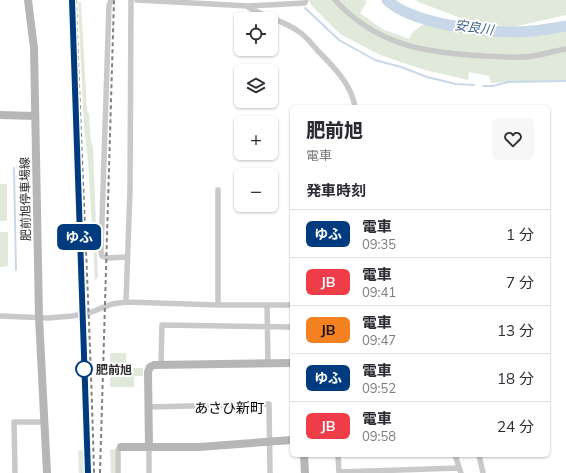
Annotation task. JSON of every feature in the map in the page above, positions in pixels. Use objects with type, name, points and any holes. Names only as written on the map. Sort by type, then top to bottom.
[{"type":"street","name":"肥前旭停車場線","points":[[28,0],[34,48],[39,317],[47,473]]},
{"type":"street","points":[[111,0],[109,5],[101,252],[102,256],[107,258],[127,257]]},
{"type":"street","points":[[126,302],[130,182],[131,0]]},
{"type":"street","points":[[137,0],[248,6],[305,3],[306,0]]},
{"type":"street","points":[[336,0],[361,23],[375,33],[418,49],[463,55],[517,57],[533,56],[566,48]]},
{"type":"street","points":[[248,6],[256,12],[298,30],[338,72],[354,101],[355,105]]},
{"type":"street","points":[[0,115],[36,116]]},
{"type":"street","points":[[218,190],[218,305]]},
{"type":"street","points":[[0,316],[48,318],[72,316],[89,313],[112,304],[126,302],[218,305],[290,305]]},
{"type":"street","points":[[267,305],[268,363]]},
{"type":"street","points":[[161,365],[162,325],[290,327]]},
{"type":"street","points":[[149,473],[148,372],[150,367],[154,365],[290,363]]},
{"type":"street","points":[[149,407],[268,404],[270,473]]},
{"type":"street","points":[[15,473],[14,422],[45,422]]},
{"type":"street","points":[[118,473],[118,450],[121,447],[199,446],[290,440]]},
{"type":"street","points":[[304,457],[305,473]]},
{"type":"street","points":[[338,457],[339,472],[460,470],[456,457]]},
{"type":"street","points":[[479,457],[483,473]]},
{"type":"green space","points":[[309,0],[365,0],[367,2],[360,13],[382,29],[409,39],[413,32],[424,24],[490,36],[528,37],[566,30],[566,80],[491,83],[489,76],[469,72],[468,80],[425,70],[380,55],[340,34],[311,5]]},
{"type":"green space","points":[[566,0],[566,15],[513,27],[471,22],[416,1]]},
{"type":"green space","points":[[78,2],[81,2],[87,110],[89,115],[91,142],[93,146],[98,277],[95,281],[88,160],[84,128]]},
{"type":"green space","points":[[0,184],[7,184],[7,221],[0,221]]},
{"type":"green space","points":[[0,232],[8,232],[8,266],[0,267]]},
{"type":"green space","points":[[110,353],[126,353],[126,368],[143,368],[143,376],[134,376],[134,387],[110,387]]},
{"type":"green space","points":[[115,449],[115,473],[111,473],[110,450]]},
{"type":"green space","points":[[83,450],[84,473],[79,473],[78,451]]},
{"type":"waterway","name":"安良川","points":[[387,0],[398,8],[430,21],[468,28],[503,32],[523,32],[566,26]]},
{"type":"waterway","points":[[305,8],[339,40],[375,60],[401,67],[427,77],[456,84],[474,85]]},
{"type":"waterway","points":[[483,86],[493,86],[508,82],[566,81]]},
{"type":"waterway","points":[[14,168],[16,270]]},
{"type":"railway","points":[[76,0],[94,473]]},
{"type":"railway","points":[[100,473],[114,0]]},
{"type":"railway","points":[[80,243],[88,457]]},
{"type":"train","name":"ゆふ","points":[[72,0],[88,473]]},
{"type":"place","name":"肥前旭","points":[[84,369]]},
{"type":"district","name":"あさひ新町","points":[[229,408]]}]
